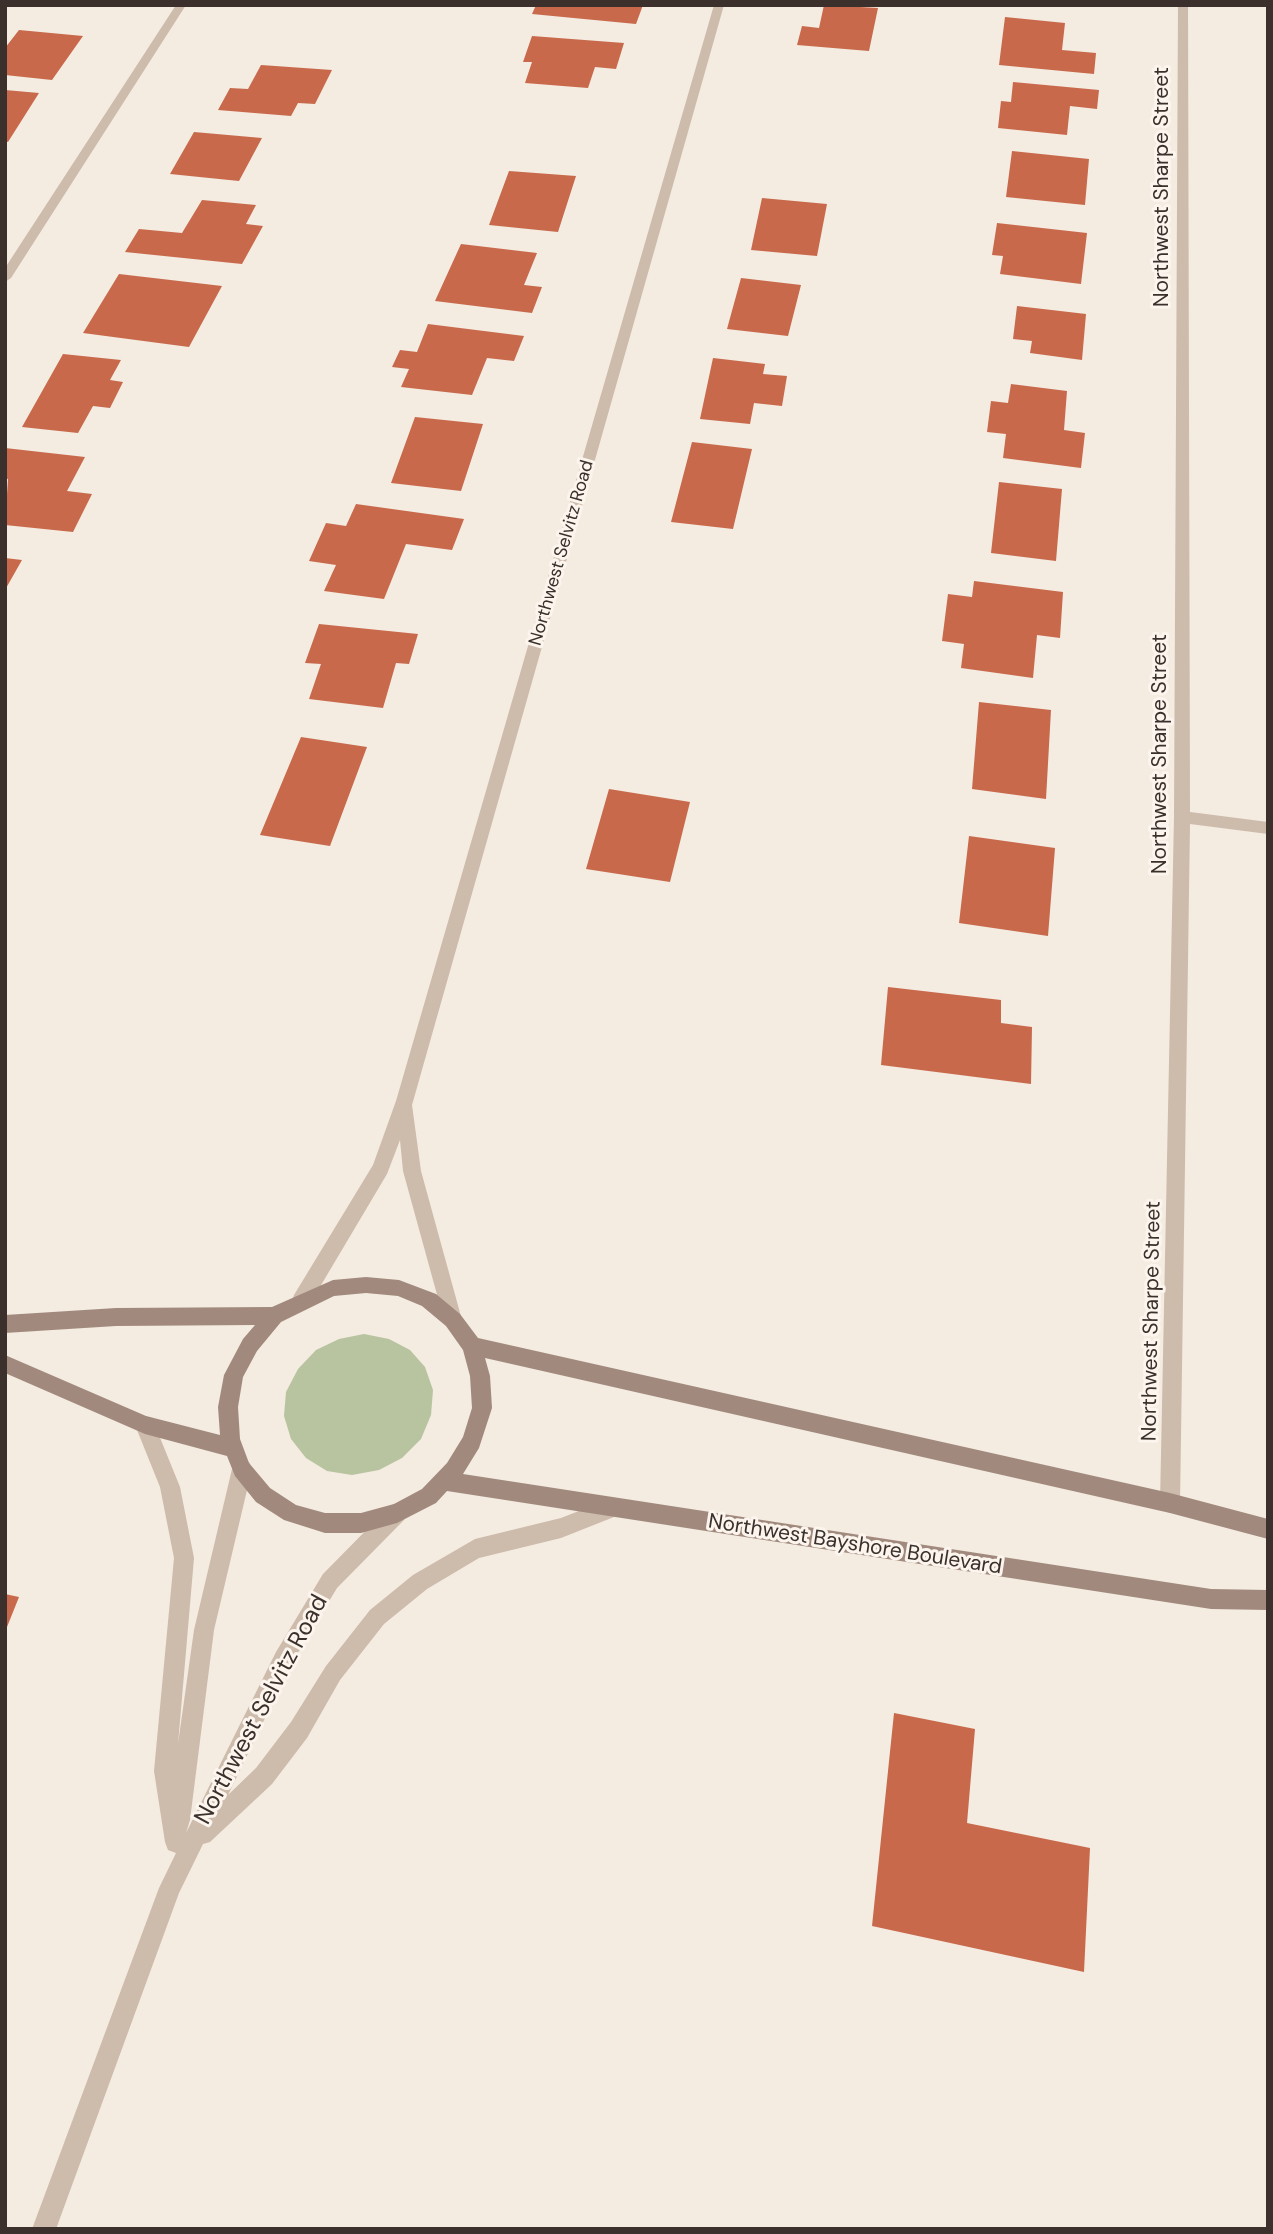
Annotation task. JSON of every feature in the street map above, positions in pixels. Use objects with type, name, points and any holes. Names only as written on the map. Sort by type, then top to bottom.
[{"type":"main road","points":[[366,1284],[399,1288],[429,1300],[453,1320],[471,1346],[480,1376],[482,1408],[472,1441],[444,1481],[429,1496],[397,1513],[361,1523],[325,1523],[291,1513],[263,1495],[242,1469],[230,1440],[228,1407],[234,1375],[250,1345],[274,1316],[301,1301],[333,1288],[366,1284]]},
{"type":"main road","points":[[5,1324],[116,1317],[274,1316]]},
{"type":"main road","points":[[471,1346],[1170,1503],[1268,1529]]},
{"type":"main road","points":[[5,1364],[145,1425],[234,1448]]},
{"type":"main road","name":"Northwest Bayshore Boulevard","points":[[444,1481],[1210,1599],[1268,1600]]},
{"type":"street","points":[[7,271],[181,5]]},
{"type":"street","name":"Northwest Selvitz Road","points":[[301,1301],[381,1168],[405,1101],[719,5]]},
{"type":"street","name":"Northwest Sharpe Street","points":[[1170,1503],[1182,817],[1183,5]]},
{"type":"street","points":[[1182,817],[1268,828]]},
{"type":"street","name":"Northwest Selvitz Road","points":[[405,1101],[412,1171],[453,1320]]},
{"type":"street","points":[[145,1425],[170,1487],[184,1558],[165,1771],[184,1843],[264,1776],[299,1730],[333,1673],[377,1617],[420,1582],[475,1549],[561,1528],[612,1508]]},
{"type":"street","name":"Northwest Selvitz Road","points":[[184,1843],[204,1630],[242,1469]]},
{"type":"street","name":"Northwest Selvitz Road","points":[[44,2229],[170,1888],[184,1843],[330,1581],[397,1513]]},
{"type":"green space","points":[[364,1334],[389,1339],[410,1350],[425,1367],[433,1390],[431,1415],[421,1439],[402,1458],[379,1470],[352,1475],[327,1471],[306,1458],[291,1439],[284,1416],[286,1392],[298,1369],[316,1350],[339,1339]]},
{"type":"building","points":[[536,5],[643,5],[636,24],[532,14]]},
{"type":"building","points":[[824,5],[878,8],[869,51],[797,45],[802,26],[819,28]]},
{"type":"building","points":[[1005,17],[1065,23],[1062,50],[1096,53],[1094,74],[999,65]]},
{"type":"building","points":[[19,30],[83,36],[52,80],[5,75],[5,48]]},
{"type":"building","points":[[532,36],[624,43],[616,69],[595,67],[588,88],[525,83],[532,62],[523,62]]},
{"type":"building","points":[[261,65],[332,70],[315,104],[298,103],[291,116],[218,110],[230,88],[248,89]]},
{"type":"building","points":[[1013,82],[1099,90],[1097,109],[1070,106],[1067,135],[998,128],[1001,101],[1011,102]]},
{"type":"building","points":[[5,90],[39,93],[8,142],[5,141]]},
{"type":"building","points":[[194,132],[262,138],[239,181],[170,174]]},
{"type":"building","points":[[1012,151],[1089,159],[1085,205],[1006,197]]},
{"type":"building","points":[[509,171],[576,176],[558,232],[489,225]]},
{"type":"building","points":[[762,198],[827,204],[817,256],[751,250]]},
{"type":"building","points":[[202,200],[256,205],[246,224],[263,226],[242,264],[125,252],[139,229],[182,233]]},
{"type":"building","points":[[997,223],[1087,233],[1081,284],[1000,274],[1003,256],[992,255]]},
{"type":"building","points":[[461,244],[537,253],[524,285],[542,287],[532,313],[435,301]]},
{"type":"building","points":[[119,274],[222,286],[189,347],[83,333]]},
{"type":"building","points":[[741,278],[801,285],[788,336],[727,329]]},
{"type":"building","points":[[1017,306],[1086,314],[1082,360],[1030,353],[1032,341],[1013,339]]},
{"type":"building","points":[[428,324],[524,336],[514,361],[487,358],[472,395],[401,387],[409,369],[392,367],[400,350],[417,352]]},
{"type":"building","points":[[63,354],[121,360],[110,380],[123,382],[110,408],[93,406],[78,433],[22,427]]},
{"type":"building","points":[[713,358],[765,364],[763,374],[787,376],[782,406],[754,403],[750,424],[700,419]]},
{"type":"building","points":[[1011,384],[1067,391],[1064,430],[1085,433],[1081,468],[1003,458],[1006,434],[987,432],[991,401],[1008,403]]},
{"type":"building","points":[[415,417],[483,424],[461,491],[391,483]]},
{"type":"building","points":[[692,442],[752,449],[733,529],[671,522]]},
{"type":"building","points":[[5,448],[85,457],[67,491],[92,494],[73,532],[5,525],[8,479],[5,478]]},
{"type":"building","points":[[999,482],[1062,489],[1056,561],[991,553]]},
{"type":"building","points":[[356,504],[464,519],[452,550],[406,544],[384,599],[324,591],[336,565],[309,561],[326,523],[346,526]]},
{"type":"building","points":[[5,558],[22,560],[5,590]]},
{"type":"building","points":[[974,581],[1063,592],[1060,638],[1037,635],[1033,678],[961,668],[964,644],[942,641],[948,594],[972,597]]},
{"type":"building","points":[[319,624],[418,634],[409,664],[396,663],[383,708],[309,699],[321,664],[305,663]]},
{"type":"building","points":[[979,702],[1051,710],[1046,799],[972,789]]},
{"type":"building","points":[[301,737],[367,747],[330,846],[260,835]]},
{"type":"building","points":[[609,789],[690,802],[670,882],[586,869]]},
{"type":"building","points":[[969,836],[1055,848],[1048,936],[959,923]]},
{"type":"building","points":[[888,987],[1001,1000],[1001,1023],[1032,1027],[1031,1084],[881,1065]]},
{"type":"building","points":[[5,1594],[19,1597],[5,1632]]},
{"type":"building","points":[[894,1713],[975,1729],[967,1823],[1090,1848],[1084,1972],[872,1926]]}]
